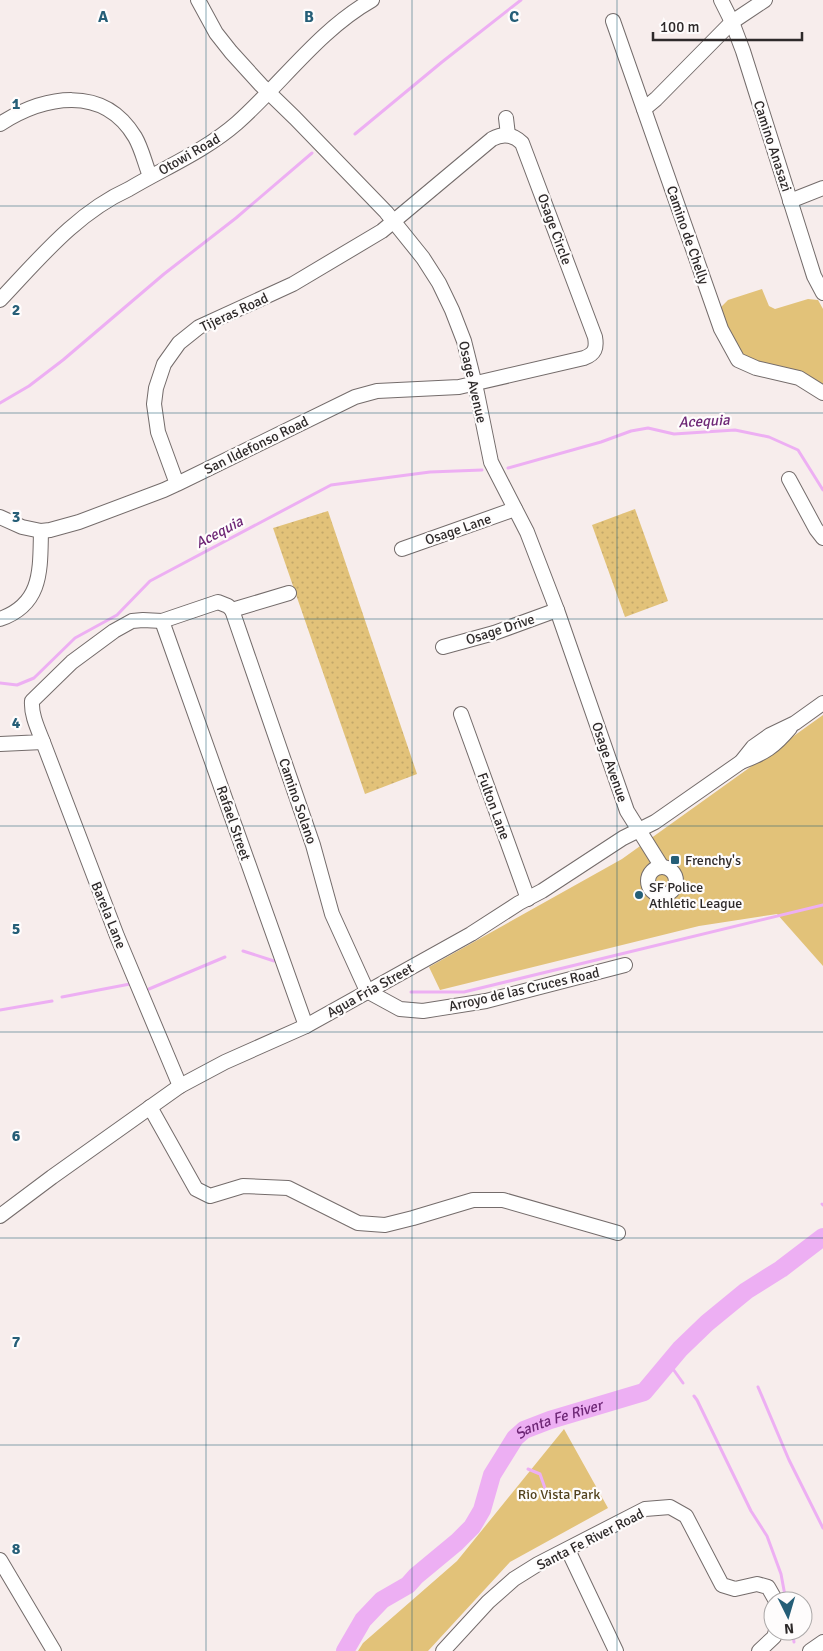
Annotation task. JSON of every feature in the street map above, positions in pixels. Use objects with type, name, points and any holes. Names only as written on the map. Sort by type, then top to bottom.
[{"type":"street","name":"Osage Avenue","points":[[198,0],[223,43],[394,221],[427,265],[446,296],[464,341],[475,383],[491,462],[527,532],[557,610],[627,811],[662,866]]},
{"type":"street","name":"Otowi Road","points":[[0,300],[81,218],[114,196],[222,135],[342,20],[372,0]]},
{"type":"street","name":"Camino Anasazi","points":[[720,0],[732,22],[743,51],[814,276],[823,293]]},
{"type":"street","points":[[644,109],[732,22],[765,0]]},
{"type":"street","name":"Camino de Chelly","points":[[613,21],[721,329],[738,360],[756,368],[799,378],[823,393]]},
{"type":"street","points":[[0,124],[12,116],[46,102],[70,98],[93,102],[112,112],[127,126],[136,138],[150,176]]},
{"type":"street","points":[[394,221],[492,139],[508,135],[506,118]]},
{"type":"street","name":"Osage Circle","points":[[475,383],[584,358],[594,353],[596,348],[595,337],[525,147],[518,138],[508,135]]},
{"type":"street","points":[[790,200],[823,188]]},
{"type":"street","name":"Tijeras Road","points":[[177,484],[158,432],[154,404],[158,380],[164,364],[173,350],[185,337],[200,327],[277,292],[307,276],[382,231],[394,221]]},
{"type":"street","name":"San Ildefonso Road","points":[[41,530],[70,525],[152,495],[361,394],[377,391],[459,387],[475,383]]},
{"type":"street","points":[[789,480],[823,538]]},
{"type":"street","name":"Osage Lane","points":[[402,549],[515,509]]},
{"type":"street","points":[[0,517],[22,527],[41,530],[39,574],[32,596],[21,608],[0,619]]},
{"type":"street","points":[[162,621],[218,602],[232,610],[289,593]]},
{"type":"street","name":"Camino Solano","points":[[232,610],[313,845],[332,914],[367,991]]},
{"type":"street","name":"Osage Drive","points":[[443,647],[494,633],[557,610]]},
{"type":"street","name":"Barela Lane","points":[[162,621],[143,620],[132,622],[114,631],[72,662],[47,685],[32,701],[31,708],[121,944],[180,1086]]},
{"type":"street","name":"Rafael Street","points":[[162,621],[306,1026]]},
{"type":"street","name":"Agua Fria Street","points":[[0,1216],[65,1167],[180,1086],[225,1062],[306,1026],[471,934],[623,838],[655,822],[741,762],[760,755],[776,744],[795,724],[823,703]]},
{"type":"street","name":"Fulton Lane","points":[[460,714],[528,898]]},
{"type":"street","points":[[0,744],[43,742]]},
{"type":"street","name":"Arroyo de las Cruces Road","points":[[367,991],[400,1008],[424,1011],[486,1001],[625,965]]},
{"type":"street","points":[[150,1108],[196,1189],[210,1196],[243,1186],[288,1188],[358,1223],[385,1225],[473,1200],[503,1200],[618,1233]]},
{"type":"street","name":"Santa Fe River Road","points":[[443,1651],[506,1585],[530,1569],[645,1509],[670,1507],[686,1516],[722,1585],[735,1589],[757,1584],[768,1587],[770,1591]]},
{"type":"street","points":[[568,1550],[616,1651]]},
{"type":"street","points":[[0,1560],[54,1651]]},
{"type":"street","points":[[758,1651],[769,1641]]},
{"type":"street","points":[[810,1651],[823,1642]]},
{"type":"green space","points":[[762,289],[769,306],[775,309],[808,299],[818,300],[823,309],[823,385],[806,375],[783,366],[748,358],[735,344],[719,309],[728,300]]},
{"type":"green space","points":[[635,509],[668,601],[625,617],[592,525]]},
{"type":"green space","points":[[328,511],[417,774],[365,794],[273,528]]},
{"type":"green space","points":[[823,715],[823,966],[777,914],[699,926],[440,990],[429,967],[622,859]]},
{"type":"green space","name":"Rio Vista Park","points":[[564,1429],[608,1508],[510,1562],[428,1651],[358,1651],[363,1643],[457,1561]]},
{"type":"waterway","points":[[355,134],[521,0]]},
{"type":"waterway","points":[[0,403],[29,386],[63,360],[164,274],[236,218],[312,153]]},
{"type":"waterway","name":"Acequia","points":[[508,468],[601,442],[631,431],[648,428],[674,434],[735,430],[769,437],[798,450],[823,490]]},
{"type":"waterway","name":"Acequia","points":[[0,683],[17,685],[34,678],[75,638],[117,615],[150,581],[331,485],[430,472],[482,470]]},
{"type":"waterway","points":[[411,992],[464,992],[823,905]]},
{"type":"waterway","points":[[243,951],[274,961]]},
{"type":"waterway","points":[[149,989],[225,957]]},
{"type":"waterway","points":[[62,997],[130,984]]},
{"type":"waterway","points":[[0,1010],[52,1001]]},
{"type":"waterway","name":"Santa Fe River","points":[[345,1651],[363,1620],[382,1600],[408,1585],[472,1527],[482,1510],[492,1475],[515,1438],[524,1430],[550,1420],[644,1392],[680,1349],[707,1323],[746,1291],[781,1269],[823,1237]]},
{"type":"waterway","points":[[668,1362],[683,1383]]},
{"type":"waterway","points":[[758,1387],[789,1460],[823,1528]]},
{"type":"waterway","points":[[694,1396],[751,1511],[767,1536],[781,1574],[784,1591]]},
{"type":"waterway","points":[[528,1469],[540,1474],[546,1491]]},
{"type":"place","name":"Frenchy's","points":[[675,860]]},
{"type":"place","name":"SF Police Athletic League","points":[[639,895]]}]
